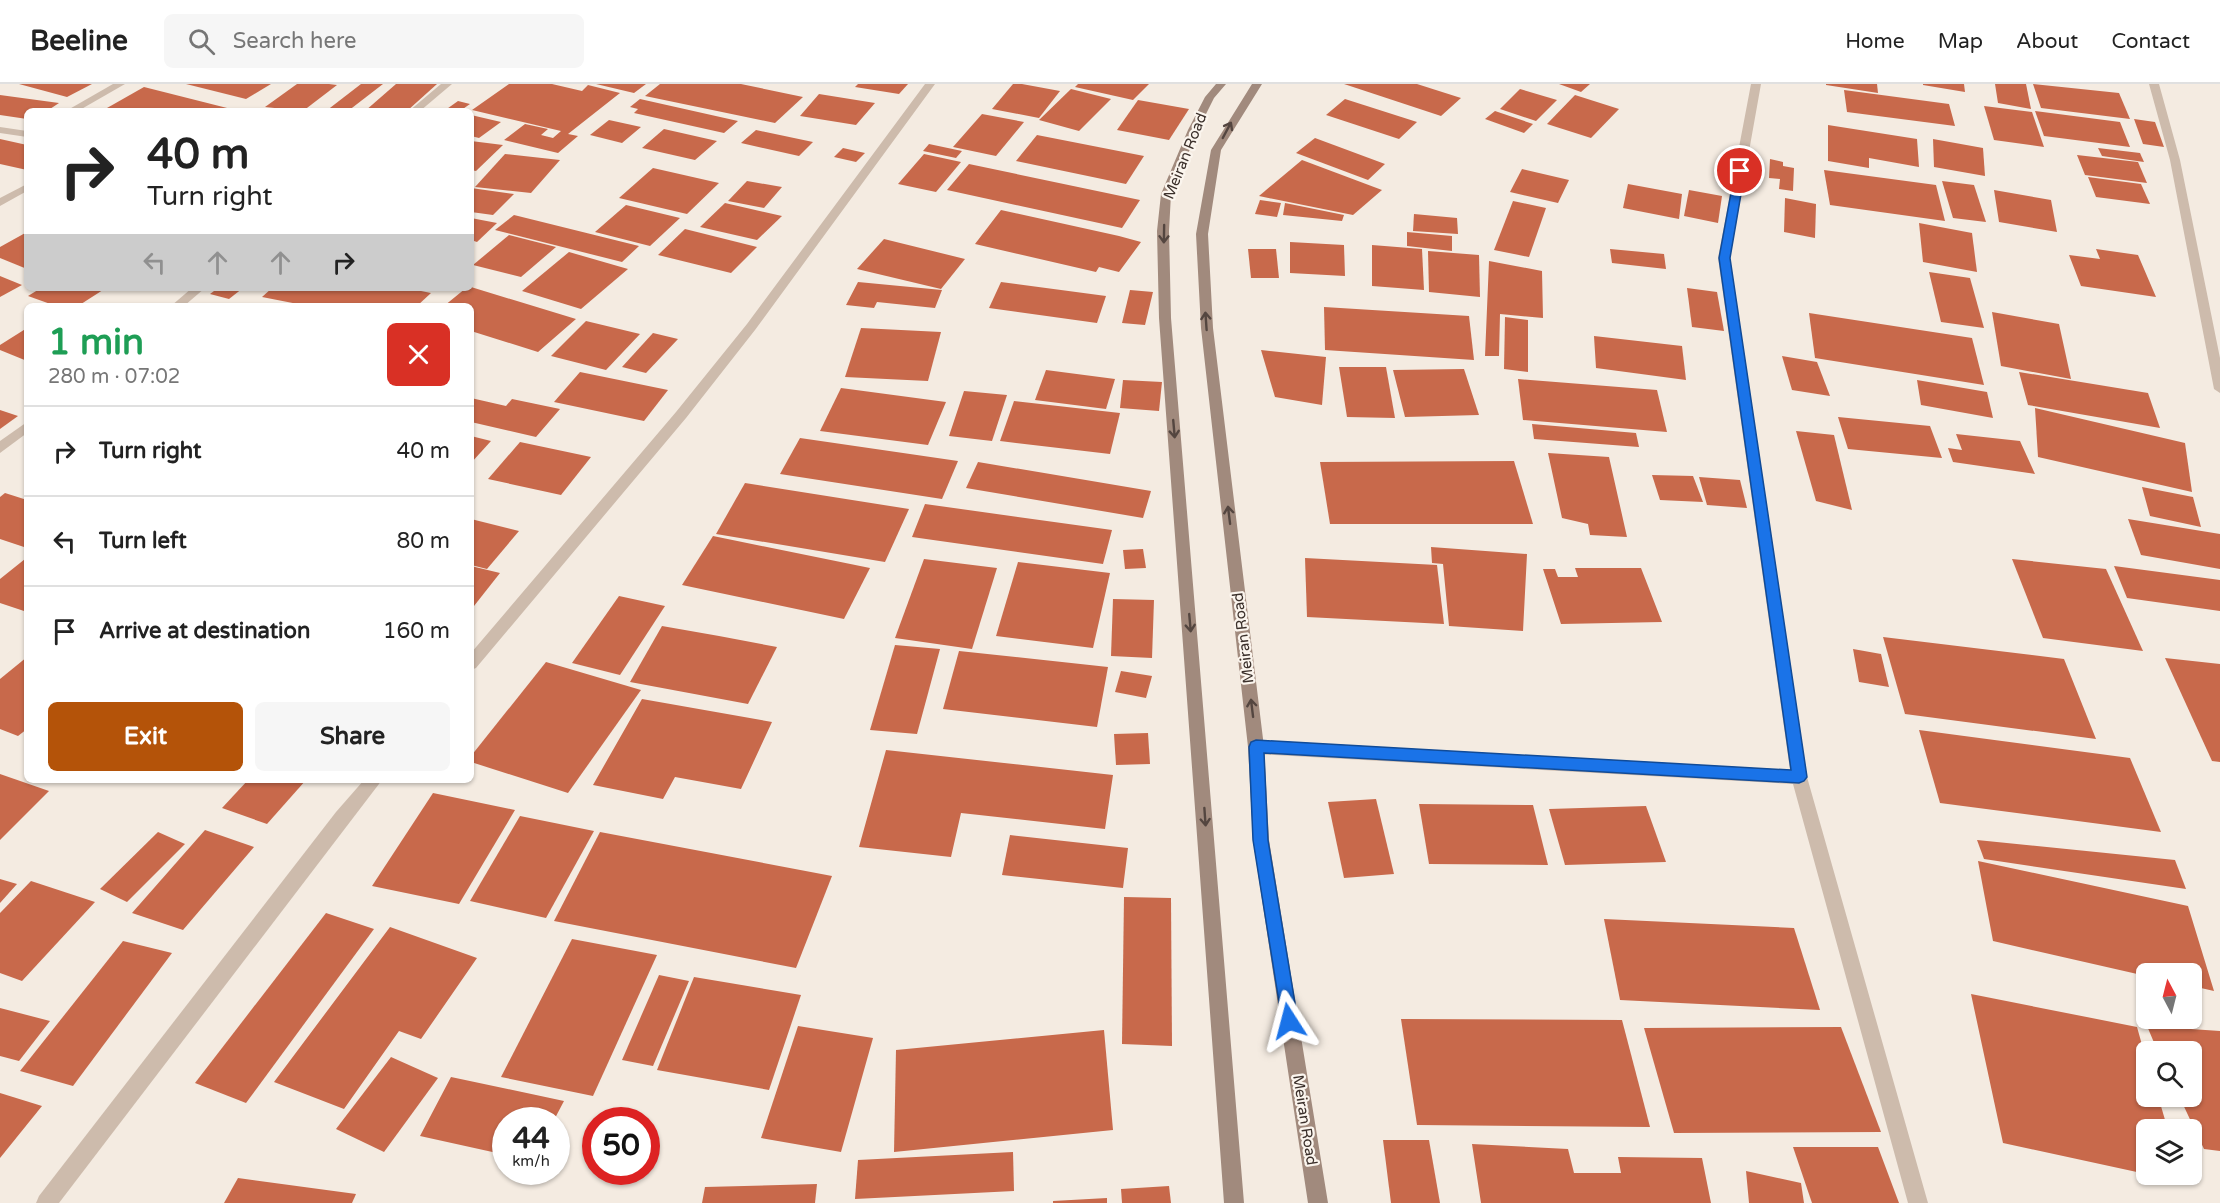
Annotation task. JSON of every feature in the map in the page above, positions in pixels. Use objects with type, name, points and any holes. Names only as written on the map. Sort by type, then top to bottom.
[{"type":"main road","name":"Meiran Road","points":[[1221,84],[1210,97],[1193,130],[1166,195],[1163,231],[1165,318],[1234,1203]]},
{"type":"main road","name":"Meiran Road","points":[[1257,84],[1216,150],[1202,234],[1207,328],[1256,747],[1261,840],[1318,1203]]},
{"type":"street","points":[[76,108],[120,84]]},
{"type":"street","points":[[418,108],[447,84]]},
{"type":"street","points":[[474,660],[681,415],[751,327],[930,84]]},
{"type":"street","points":[[1756,84],[1724,258],[1799,777],[1918,1203]]},
{"type":"street","points":[[2154,84],[2175,160],[2220,389]]},
{"type":"street","points":[[0,130],[24,134]]},
{"type":"street","points":[[0,203],[24,189]]},
{"type":"street","points":[[181,303],[195,291]]},
{"type":"street","points":[[0,448],[24,428]]},
{"type":"street","points":[[1256,747],[1799,777]]},
{"type":"street","points":[[46,1203],[342,817],[371,783]]},
{"type":"building","points":[[19,84],[92,84],[67,97]]},
{"type":"building","points":[[186,84],[271,84],[246,99]]},
{"type":"building","points":[[297,84],[337,85],[307,108],[265,107]]},
{"type":"building","points":[[361,84],[383,84],[352,108],[330,108]]},
{"type":"building","points":[[396,84],[437,84],[410,108],[368,108]]},
{"type":"building","points":[[509,84],[552,84],[582,91],[588,85],[620,93],[568,134],[578,136],[558,153],[504,140],[525,124],[548,129],[541,135],[553,138],[561,131],[474,110]]},
{"type":"building","points":[[596,84],[646,84],[634,93]]},
{"type":"building","points":[[660,84],[741,84],[803,97],[775,123],[645,96]]},
{"type":"building","points":[[858,84],[908,84],[899,94],[855,87]]},
{"type":"building","points":[[1013,84],[1060,91],[1039,118],[992,109]]},
{"type":"building","points":[[1078,84],[1149,84],[1133,100],[1075,87]]},
{"type":"building","points":[[1344,84],[1417,84],[1461,98],[1441,116]]},
{"type":"building","points":[[1559,84],[1590,84],[1581,92]]},
{"type":"building","points":[[1877,84],[1878,93],[1826,85]]},
{"type":"building","points":[[1964,84],[1965,92],[1923,85]]},
{"type":"building","points":[[1995,84],[2026,84],[2031,109],[1998,103]]},
{"type":"building","points":[[2033,84],[2119,93],[2130,119],[2041,108]]},
{"type":"building","points":[[144,87],[227,108],[107,108]]},
{"type":"building","points":[[1071,89],[1111,99],[1079,131],[1039,120]]},
{"type":"building","points":[[1520,89],[1557,100],[1536,121],[1500,109]]},
{"type":"building","points":[[1844,90],[1949,104],[1955,126],[1847,112]]},
{"type":"building","points":[[819,94],[875,103],[856,125],[800,116]]},
{"type":"building","points":[[0,95],[59,103],[52,108],[24,108],[24,119],[0,115]]},
{"type":"building","points":[[1575,95],[1619,109],[1591,138],[1547,124]]},
{"type":"building","points":[[640,99],[738,121],[724,133],[634,113],[638,109],[630,107]]},
{"type":"building","points":[[1345,99],[1417,122],[1399,139],[1326,115]]},
{"type":"building","points":[[1138,100],[1189,109],[1169,140],[1117,130]]},
{"type":"building","points":[[458,101],[470,104],[464,108],[448,108]]},
{"type":"building","points":[[1984,106],[2032,112],[2044,147],[1994,140]]},
{"type":"building","points":[[1495,111],[1533,124],[1524,133],[1485,119]]},
{"type":"building","points":[[2035,111],[2120,122],[2130,147],[2044,136]]},
{"type":"building","points":[[982,114],[1024,122],[996,156],[953,147]]},
{"type":"building","points":[[474,116],[501,122],[479,138],[474,137]]},
{"type":"building","points":[[2134,119],[2155,122],[2164,147],[2143,144]]},
{"type":"building","points":[[609,120],[641,127],[622,143],[590,135]]},
{"type":"building","points":[[1828,125],[1917,139],[1919,167],[1869,158],[1869,168],[1828,161]]},
{"type":"building","points":[[664,129],[717,141],[695,160],[642,148]]},
{"type":"building","points":[[756,130],[813,142],[799,156],[741,143]]},
{"type":"building","points":[[1037,135],[1144,156],[1126,184],[1016,161]]},
{"type":"building","points":[[1315,138],[1385,164],[1368,180],[1296,153]]},
{"type":"building","points":[[0,139],[24,144],[24,169],[0,164]]},
{"type":"building","points":[[1933,139],[1983,148],[1985,176],[1934,167]]},
{"type":"building","points":[[474,141],[503,145],[474,171]]},
{"type":"building","points":[[929,144],[962,151],[956,158],[923,151]]},
{"type":"building","points":[[843,148],[865,153],[856,162],[834,157]]},
{"type":"building","points":[[2098,148],[2140,153],[2144,162],[2102,156]]},
{"type":"building","points":[[505,154],[560,160],[531,193],[475,187]]},
{"type":"building","points":[[924,154],[961,162],[936,192],[898,184]]},
{"type":"building","points":[[2077,155],[2138,162],[2147,183],[2085,175]]},
{"type":"building","points":[[1770,159],[1783,162],[1783,166],[1794,168],[1793,191],[1779,189],[1780,179],[1769,178]]},
{"type":"building","points":[[1302,160],[1382,190],[1353,215],[1259,196]]},
{"type":"building","points":[[969,164],[1140,200],[1122,228],[947,190]]},
{"type":"building","points":[[653,168],[719,183],[687,214],[619,198]]},
{"type":"building","points":[[1522,169],[1569,180],[1558,203],[1510,192]]},
{"type":"building","points":[[1824,170],[1936,185],[1945,221],[1830,205]]},
{"type":"building","points":[[2088,177],[2141,184],[2150,204],[2096,197]]},
{"type":"building","points":[[747,181],[782,187],[764,208],[728,201]]},
{"type":"building","points":[[1942,181],[1974,185],[1986,222],[1953,218]]},
{"type":"building","points":[[1628,184],[1682,194],[1679,219],[1623,208]]},
{"type":"building","points":[[474,188],[514,194],[493,215],[474,212]]},
{"type":"building","points":[[1689,190],[1722,196],[1718,223],[1684,216]]},
{"type":"building","points":[[1994,190],[2051,200],[2057,232],[1999,222]]},
{"type":"building","points":[[1785,198],[1816,204],[1815,238],[1784,232]]},
{"type":"building","points":[[1260,200],[1281,203],[1277,217],[1255,214]]},
{"type":"building","points":[[1513,201],[1546,208],[1529,257],[1494,250]]},
{"type":"building","points":[[725,203],[782,216],[757,240],[700,227]]},
{"type":"building","points":[[1285,203],[1344,215],[1342,221],[1283,215]]},
{"type":"building","points":[[626,205],[680,218],[650,246],[595,232]]},
{"type":"building","points":[[1001,210],[1141,242],[1119,272],[1099,267],[1096,272],[975,244]]},
{"type":"building","points":[[1414,214],[1457,218],[1458,234],[1413,231]]},
{"type":"building","points":[[514,215],[639,246],[622,262],[495,230]]},
{"type":"building","points":[[474,219],[497,223],[477,242],[474,241]]},
{"type":"building","points":[[1919,223],[1972,233],[1977,272],[1923,262]]},
{"type":"building","points":[[685,229],[757,247],[731,273],[658,255]]},
{"type":"building","points":[[1407,232],[1452,236],[1452,251],[1407,246]]},
{"type":"building","points":[[24,234],[24,268],[0,258],[0,247]]},
{"type":"building","points":[[509,235],[556,247],[521,277],[474,264]]},
{"type":"building","points":[[884,239],[965,259],[941,289],[857,269]]},
{"type":"building","points":[[1290,242],[1344,245],[1345,276],[1290,273]]},
{"type":"building","points":[[1372,245],[1422,249],[1424,290],[1372,286]]},
{"type":"building","points":[[1248,249],[1276,249],[1279,278],[1251,278]]},
{"type":"building","points":[[1610,249],[1664,254],[1666,269],[1612,263]]},
{"type":"building","points":[[2096,249],[2138,255],[2156,297],[2081,286],[2069,255],[2100,259]]},
{"type":"building","points":[[1428,251],[1479,255],[1480,297],[1429,292]]},
{"type":"building","points":[[569,252],[628,269],[581,309],[522,291]]},
{"type":"building","points":[[1489,261],[1542,271],[1543,318],[1500,314],[1499,356],[1485,356]]},
{"type":"building","points":[[1929,272],[1970,278],[1984,328],[1941,322]]},
{"type":"building","points":[[0,276],[22,285],[0,297]]},
{"type":"building","points":[[858,282],[942,290],[935,308],[877,302],[874,308],[846,305]]},
{"type":"building","points":[[1001,282],[1106,296],[1097,323],[989,308]]},
{"type":"building","points":[[474,288],[576,319],[538,352],[474,332],[474,303],[448,303],[462,291],[474,291]]},
{"type":"building","points":[[1687,288],[1717,292],[1724,331],[1692,327]]},
{"type":"building","points":[[1130,290],[1153,292],[1145,325],[1122,323]]},
{"type":"building","points":[[36,291],[101,291],[83,303],[48,303],[28,296]]},
{"type":"building","points":[[214,291],[239,291],[229,299],[210,294]]},
{"type":"building","points":[[269,291],[421,291],[431,293],[420,303],[293,303],[262,297]]},
{"type":"building","points":[[1324,307],[1469,316],[1474,360],[1325,350]]},
{"type":"building","points":[[1992,312],[2059,324],[2071,379],[2001,366]]},
{"type":"building","points":[[1809,313],[1972,338],[1984,385],[1815,358]]},
{"type":"building","points":[[1505,317],[1528,320],[1528,372],[1504,369]]},
{"type":"building","points":[[586,321],[640,334],[606,370],[551,356]]},
{"type":"building","points":[[861,328],[941,332],[928,381],[845,377]]},
{"type":"building","points":[[24,330],[24,360],[0,350],[0,345]]},
{"type":"building","points":[[653,333],[678,339],[646,373],[622,367]]},
{"type":"building","points":[[1594,336],[1682,346],[1686,380],[1596,368]]},
{"type":"building","points":[[1261,350],[1326,357],[1322,405],[1275,397]]},
{"type":"building","points":[[1782,356],[1817,362],[1830,396],[1792,390]]},
{"type":"building","points":[[1339,367],[1386,367],[1395,418],[1347,417]]},
{"type":"building","points":[[1464,369],[1479,415],[1405,417],[1393,370]]},
{"type":"building","points":[[1046,370],[1115,379],[1106,409],[1035,400]]},
{"type":"building","points":[[580,372],[668,390],[644,421],[554,402]]},
{"type":"building","points":[[2019,372],[2148,393],[2160,428],[2028,405]]},
{"type":"building","points":[[1518,379],[1657,390],[1667,432],[1523,420]]},
{"type":"building","points":[[1123,380],[1162,382],[1159,411],[1120,408]]},
{"type":"building","points":[[1917,380],[1987,392],[1993,418],[1921,405]]},
{"type":"building","points":[[841,388],[946,402],[928,445],[820,431]]},
{"type":"building","points":[[964,391],[1007,395],[992,441],[949,436]]},
{"type":"building","points":[[474,399],[506,406],[512,399],[560,409],[536,437],[474,423]]},
{"type":"building","points":[[1014,401],[1120,413],[1110,454],[1000,441]]},
{"type":"building","points":[[2035,408],[2185,443],[2192,492],[2038,457]]},
{"type":"building","points":[[0,410],[18,416],[0,429]]},
{"type":"building","points":[[1838,417],[1930,426],[1942,458],[1848,449]]},
{"type":"building","points":[[1532,424],[1636,433],[1639,447],[1534,439]]},
{"type":"building","points":[[1796,431],[1834,435],[1852,510],[1816,501]]},
{"type":"building","points":[[1956,434],[2020,441],[2035,474],[1953,462],[1948,448],[1962,450]]},
{"type":"building","points":[[474,437],[491,441],[474,460]]},
{"type":"building","points":[[800,438],[958,461],[942,499],[780,474]]},
{"type":"building","points":[[520,442],[591,457],[561,495],[488,479]]},
{"type":"building","points":[[1548,453],[1609,457],[1627,537],[1590,535],[1588,524],[1562,518]]},
{"type":"building","points":[[1514,461],[1533,524],[1330,524],[1320,462]]},
{"type":"building","points":[[978,462],[1151,491],[1143,518],[966,488]]},
{"type":"building","points":[[1652,475],[1693,476],[1703,502],[1660,500]]},
{"type":"building","points":[[1699,477],[1740,480],[1747,508],[1707,505]]},
{"type":"building","points":[[745,483],[909,509],[885,562],[716,534]]},
{"type":"building","points":[[2142,487],[2193,497],[2201,527],[2150,516]]},
{"type":"building","points":[[5,493],[24,499],[24,547],[0,539],[0,497]]},
{"type":"building","points":[[925,504],[1112,530],[1103,564],[912,537]]},
{"type":"building","points":[[2128,519],[2220,534],[2220,569],[2141,555]]},
{"type":"building","points":[[474,520],[519,531],[487,569],[474,566]]},
{"type":"building","points":[[713,536],[870,568],[844,619],[682,585]]},
{"type":"building","points":[[1431,547],[1527,554],[1523,631],[1449,626],[1443,564],[1432,563]]},
{"type":"building","points":[[1143,549],[1146,568],[1125,569],[1123,550]]},
{"type":"building","points":[[1305,558],[1437,565],[1444,624],[1307,617]]},
{"type":"building","points":[[924,559],[997,568],[972,649],[895,638]]},
{"type":"building","points":[[2012,559],[2106,569],[2143,651],[2043,638]]},
{"type":"building","points":[[24,560],[24,611],[0,603],[0,579]]},
{"type":"building","points":[[1018,562],[1110,573],[1093,648],[996,636]]},
{"type":"building","points":[[2114,566],[2220,580],[2220,611],[2127,598]]},
{"type":"building","points":[[474,567],[500,573],[474,606]]},
{"type":"building","points":[[1575,568],[1641,568],[1662,622],[1561,624],[1543,569],[1555,569],[1558,577],[1578,577]]},
{"type":"building","points":[[619,596],[665,606],[620,675],[572,663]]},
{"type":"building","points":[[1113,599],[1154,600],[1152,658],[1111,656]]},
{"type":"building","points":[[662,626],[777,647],[748,704],[630,682]]},
{"type":"building","points":[[1883,637],[2064,659],[2096,739],[1905,714]]},
{"type":"building","points":[[895,645],[940,649],[917,734],[870,730]]},
{"type":"building","points":[[1853,649],[1881,654],[1889,687],[1859,682]]},
{"type":"building","points":[[959,651],[1108,667],[1097,727],[943,709]]},
{"type":"building","points":[[2165,658],[2220,664],[2220,762],[2212,761]]},
{"type":"building","points":[[24,659],[24,731],[18,736],[0,729],[0,679]]},
{"type":"building","points":[[546,662],[641,690],[568,793],[474,763],[474,752]]},
{"type":"building","points":[[1121,671],[1152,676],[1146,698],[1115,692]]},
{"type":"building","points":[[642,699],[772,722],[741,789],[675,777],[663,799],[593,785]]},
{"type":"building","points":[[1919,730],[2130,758],[2161,832],[1940,803]]},
{"type":"building","points":[[1148,733],[1150,764],[1116,765],[1114,734]]},
{"type":"building","points":[[886,750],[1113,775],[1105,829],[961,813],[951,857],[859,847]]},
{"type":"building","points":[[0,774],[49,791],[0,840]]},
{"type":"building","points":[[245,783],[303,783],[267,824],[222,808]]},
{"type":"building","points":[[433,793],[515,810],[459,904],[372,886]]},
{"type":"building","points":[[1376,799],[1394,874],[1344,878],[1328,802]]},
{"type":"building","points":[[1419,804],[1533,805],[1548,865],[1429,864]]},
{"type":"building","points":[[1646,806],[1666,862],[1565,865],[1549,809]]},
{"type":"building","points":[[520,816],[594,831],[546,918],[470,901]]},
{"type":"building","points":[[205,830],[254,847],[183,930],[132,913]]},
{"type":"building","points":[[158,832],[185,844],[127,902],[100,889]]},
{"type":"building","points":[[600,832],[832,876],[796,968],[554,921]]},
{"type":"building","points":[[1010,835],[1128,848],[1123,888],[1002,875]]},
{"type":"building","points":[[1977,840],[2175,860],[2186,889],[1984,859]]},
{"type":"building","points":[[1978,861],[2188,906],[2214,991],[2202,988],[2202,963],[2136,963],[2136,974],[1993,941]]},
{"type":"building","points":[[0,879],[17,884],[0,903]]},
{"type":"building","points":[[31,881],[95,902],[22,981],[0,973],[0,913]]},
{"type":"building","points":[[1124,897],[1171,898],[1172,1046],[1122,1044]]},
{"type":"building","points":[[326,913],[374,929],[246,1103],[195,1083]]},
{"type":"building","points":[[1604,919],[1794,928],[1820,1010],[1620,1000]]},
{"type":"building","points":[[390,927],[477,958],[421,1039],[399,1031],[344,1109],[274,1082]]},
{"type":"building","points":[[572,939],[657,955],[593,1096],[501,1077]]},
{"type":"building","points":[[123,941],[172,953],[73,1086],[20,1071]]},
{"type":"building","points":[[659,975],[689,981],[653,1066],[622,1060]]},
{"type":"building","points":[[694,977],[801,995],[769,1090],[657,1070]]},
{"type":"building","points":[[1971,994],[2136,1027],[2141,1041],[2136,1041],[2136,1107],[2161,1107],[2165,1119],[2136,1119],[2136,1172],[2003,1143]]},
{"type":"building","points":[[0,1008],[50,1021],[19,1061],[0,1056]]},
{"type":"building","points":[[1401,1019],[1622,1020],[1650,1127],[1417,1125]]},
{"type":"building","points":[[798,1026],[873,1038],[841,1152],[761,1138]]},
{"type":"building","points":[[1841,1027],[1881,1132],[1674,1133],[1644,1028]]},
{"type":"building","points":[[2148,1029],[2220,1031],[2220,1151],[2204,1149],[2202,1119],[2190,1119],[2184,1107],[2202,1107],[2202,1041],[2153,1041]]},
{"type":"building","points":[[1104,1030],[1113,1130],[894,1152],[896,1050]]},
{"type":"building","points":[[391,1057],[438,1078],[384,1152],[336,1129]]},
{"type":"building","points":[[451,1077],[564,1101],[561,1107],[492,1107],[492,1152],[420,1136]]},
{"type":"building","points":[[0,1093],[42,1106],[0,1158]]},
{"type":"building","points":[[1383,1140],[1429,1140],[1440,1203],[1391,1203]]},
{"type":"building","points":[[1472,1144],[1568,1149],[1574,1173],[1621,1173],[1618,1157],[1702,1158],[1711,1203],[1481,1203]]},
{"type":"building","points":[[1793,1147],[1878,1147],[1899,1203],[1812,1203]]},
{"type":"building","points":[[1013,1152],[1014,1191],[855,1199],[858,1160]]},
{"type":"building","points":[[1746,1171],[1801,1183],[1804,1203],[1749,1203]]},
{"type":"building","points":[[238,1178],[356,1194],[352,1203],[224,1203]]},
{"type":"building","points":[[817,1184],[815,1203],[702,1203],[705,1187]]},
{"type":"building","points":[[1169,1186],[1171,1203],[1122,1203],[1121,1189]]},
{"type":"building","points":[[1107,1198],[1107,1203],[1053,1203],[1053,1201]]},
{"type":"route","points":[[1289,1021],[1261,840],[1256,747],[1799,777],[1724,258],[1740,171]]}]
